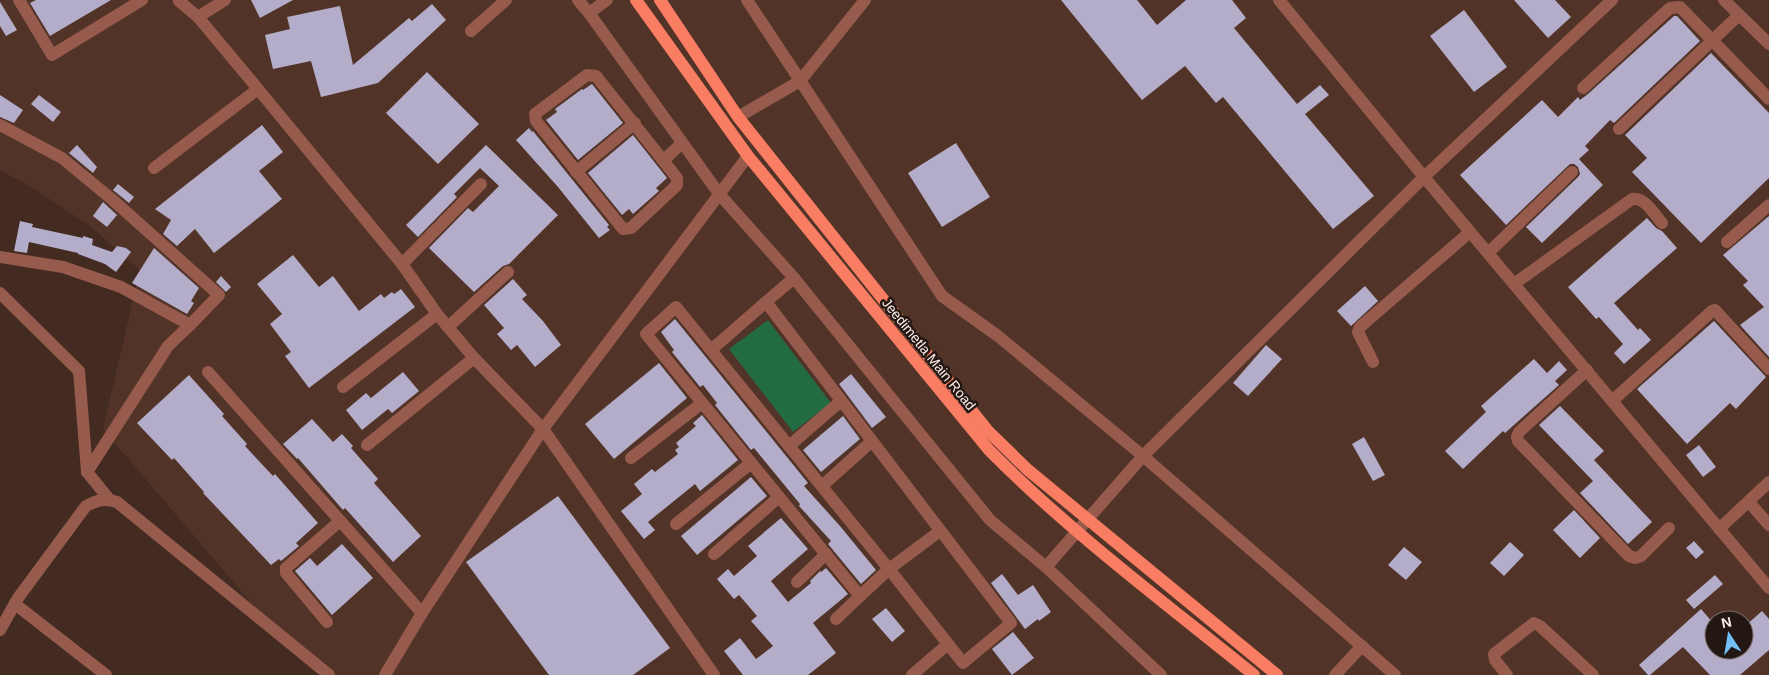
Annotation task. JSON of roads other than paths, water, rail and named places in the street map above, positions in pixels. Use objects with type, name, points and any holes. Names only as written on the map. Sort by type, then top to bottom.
[{"type":"main road","name":"Jeedimetla Main Road","points":[[636,0],[748,156],[989,450],[1019,480],[1077,531],[1254,675]]},
{"type":"main road","name":"Jeedimetla Main Road","points":[[660,0],[738,117],[988,431],[1028,470],[1087,520],[1277,675]]},
{"type":"street","points":[[19,0],[52,55],[142,0]]},
{"type":"street","points":[[198,17],[225,0]]},
{"type":"street","points":[[471,31],[506,0]]},
{"type":"street","points":[[578,0],[720,195],[794,278],[990,520],[1046,567],[1161,675]]},
{"type":"street","points":[[589,13],[607,0]]},
{"type":"street","points":[[747,0],[942,296],[998,336],[1142,456],[1395,675]]},
{"type":"street","points":[[738,117],[800,81],[865,0]]},
{"type":"street","points":[[1280,0],[1424,177],[1769,588]]},
{"type":"street","points":[[1046,567],[1142,456],[1424,177],[1612,0]]},
{"type":"street","points":[[1724,0],[1769,44]]},
{"type":"street","points":[[179,1],[198,17],[258,89],[402,264],[437,314],[474,358],[543,429],[714,675]]},
{"type":"street","points":[[1584,88],[1670,8],[1680,7],[1769,99]]},
{"type":"street","points":[[1619,129],[1740,15]]},
{"type":"street","points":[[587,75],[596,76],[664,160],[677,178],[677,185],[631,228],[623,229],[536,121],[535,114],[587,75]]},
{"type":"street","points":[[154,168],[258,89]]},
{"type":"street","points":[[576,172],[635,123]]},
{"type":"street","points":[[0,126],[62,158],[220,294],[168,346],[87,472]]},
{"type":"street","points":[[664,160],[682,143]]},
{"type":"street","points":[[385,675],[422,613],[543,429],[748,156]]},
{"type":"street","points":[[1488,252],[1572,172]]},
{"type":"street","points":[[402,264],[482,184]]},
{"type":"street","points":[[1514,284],[1632,199],[1637,198],[1643,201],[1662,223]]},
{"type":"street","points":[[1727,242],[1769,205]]},
{"type":"street","points":[[1374,362],[1360,339],[1358,332],[1360,327],[1470,232]]},
{"type":"street","points":[[0,256],[63,267],[121,287],[190,325]]},
{"type":"street","points":[[448,327],[508,272]]},
{"type":"street","points":[[711,350],[794,278]]},
{"type":"street","points":[[0,293],[80,371],[87,472],[109,499]]},
{"type":"street","points":[[766,302],[1010,623],[963,663],[676,307],[646,334],[860,596]]},
{"type":"street","points":[[1612,401],[1715,310],[1769,369]]},
{"type":"street","points":[[344,387],[437,314]]},
{"type":"street","points":[[367,445],[474,358]]},
{"type":"street","points":[[1587,370],[1519,432],[1518,441],[1629,556],[1635,558],[1641,556],[1669,528]]},
{"type":"street","points":[[208,372],[422,613]]},
{"type":"street","points":[[789,446],[841,401]]},
{"type":"street","points":[[631,458],[702,403]]},
{"type":"street","points":[[822,486],[872,441]]},
{"type":"street","points":[[676,524],[751,462]]},
{"type":"street","points":[[1719,529],[1769,482]]},
{"type":"street","points":[[714,554],[779,497]]},
{"type":"street","points":[[0,630],[15,604],[86,506],[98,500],[109,499],[117,502],[329,675]]},
{"type":"street","points":[[1748,502],[1769,525]]},
{"type":"street","points":[[327,622],[286,574],[286,568],[340,521]]},
{"type":"street","points":[[836,619],[889,569],[940,531]]},
{"type":"street","points":[[797,582],[826,554]]},
{"type":"street","points":[[15,604],[106,675]]},
{"type":"street","points":[[1507,675],[1495,660],[1494,654],[1534,623],[1540,626],[1582,667],[1593,675]]},
{"type":"street","points":[[912,675],[948,644]]},
{"type":"street","points":[[1335,675],[1362,646]]}]
